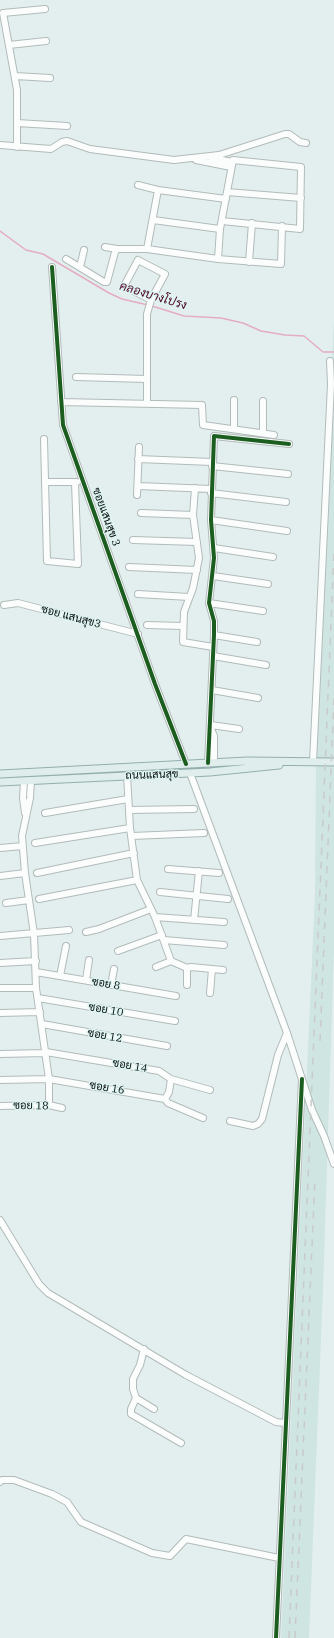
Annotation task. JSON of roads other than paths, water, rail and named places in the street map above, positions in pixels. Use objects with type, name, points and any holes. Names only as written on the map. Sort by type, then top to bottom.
[{"type":"main road","name":"ถนนแสนสุข","points":[[0,782],[210,772],[247,769],[303,761]]},
{"type":"main road","name":"ถนนแสนสุข","points":[[0,774],[211,763],[303,761],[334,762]]},
{"type":"main road","points":[[210,772],[211,763]]},
{"type":"street","points":[[17,147],[15,76],[3,13],[44,9]]},
{"type":"street","points":[[9,45],[46,41]]},
{"type":"street","points":[[15,76],[50,78]]},
{"type":"street","points":[[17,123],[67,126]]},
{"type":"street","points":[[0,145],[51,149],[62,142],[67,141],[90,149],[162,160],[189,159],[231,152],[285,134],[289,134],[300,142],[306,143]]},
{"type":"street","points":[[204,157],[232,164]]},
{"type":"street","points":[[189,159],[232,164]]},
{"type":"street","points":[[218,259],[220,229],[233,160],[301,167],[300,229],[222,221]]},
{"type":"street","points":[[138,185],[158,190],[226,199]]},
{"type":"street","points":[[147,249],[158,190]]},
{"type":"street","points":[[227,192],[301,198]]},
{"type":"street","points":[[153,220],[220,229]]},
{"type":"street","points":[[249,262],[252,224]]},
{"type":"street","points":[[105,247],[117,249],[147,249],[218,259],[281,264],[282,226]]},
{"type":"street","points":[[66,259],[107,282],[117,249]]},
{"type":"street","points":[[80,267],[84,250]]},
{"type":"street","points":[[147,404],[150,304],[165,274],[138,260],[124,286],[150,304]]},
{"type":"street","name":"ซอยแสนสุข 3","points":[[52,267],[63,425],[155,684],[186,764]]},
{"type":"street","points":[[313,762],[330,399],[330,361]]},
{"type":"street","points":[[76,376],[147,379]]},
{"type":"street","points":[[234,400],[234,429]]},
{"type":"street","points":[[263,401],[263,433]]},
{"type":"street","points":[[61,402],[202,405],[203,425],[274,435]]},
{"type":"street","points":[[211,763],[208,736],[211,727],[214,621],[209,603],[213,576],[214,548],[211,520],[211,491],[214,436],[289,444]]},
{"type":"street","points":[[44,439],[47,561],[78,564],[75,483]]},
{"type":"street","points":[[137,495],[139,447]]},
{"type":"street","points":[[138,459],[212,464],[288,474]]},
{"type":"street","points":[[45,482],[75,483],[83,481]]},
{"type":"street","points":[[138,486],[195,488],[286,502]]},
{"type":"street","points":[[195,488],[193,515],[199,558],[194,588],[184,612],[183,642],[213,647]]},
{"type":"street","points":[[141,513],[193,515]]},
{"type":"street","points":[[211,520],[287,531]]},
{"type":"street","points":[[133,540],[197,542]]},
{"type":"street","points":[[214,548],[273,557]]},
{"type":"street","points":[[129,567],[197,570]]},
{"type":"street","points":[[213,576],[268,584]]},
{"type":"street","points":[[138,594],[189,597]]},
{"type":"street","name":"ซอย แสนสุข3","points":[[4,606],[18,603],[138,634]]},
{"type":"street","points":[[209,603],[262,611]]},
{"type":"street","points":[[146,625],[183,626]]},
{"type":"street","points":[[214,635],[257,642]]},
{"type":"street","points":[[213,656],[266,665]]},
{"type":"street","points":[[212,690],[258,698]]},
{"type":"street","points":[[211,727],[239,729]]},
{"type":"street","points":[[190,773],[288,1033],[299,1064],[302,1079],[334,1164]]},
{"type":"street","points":[[127,776],[130,828],[137,880],[152,909],[171,961]]},
{"type":"street","points":[[27,780],[30,798],[22,836],[25,873],[34,934],[36,988],[49,1079],[49,1105]]},
{"type":"street","points":[[44,813],[128,799]]},
{"type":"street","points":[[129,810],[194,808]]},
{"type":"street","points":[[35,843],[130,828]]},
{"type":"street","points":[[132,836],[204,834]]},
{"type":"street","points":[[0,848],[23,846]]},
{"type":"street","points":[[37,873],[134,853]]},
{"type":"street","points":[[168,868],[218,873]]},
{"type":"street","points":[[194,920],[199,871]]},
{"type":"street","points":[[0,876],[25,873]]},
{"type":"street","points":[[39,898],[137,880]]},
{"type":"street","points":[[160,892],[228,898]]},
{"type":"street","points":[[6,903],[29,900]]},
{"type":"street","points":[[86,932],[99,929],[152,909]]},
{"type":"street","points":[[155,917],[224,922]]},
{"type":"street","points":[[0,936],[69,930]]},
{"type":"street","points":[[118,951],[163,938],[224,945]]},
{"type":"street","points":[[60,976],[66,946]]},
{"type":"street","points":[[86,980],[89,960]]},
{"type":"street","points":[[0,963],[36,961]]},
{"type":"street","points":[[156,967],[171,961],[188,968],[223,970]]},
{"type":"street","points":[[187,985],[188,968]]},
{"type":"street","points":[[111,985],[114,969]]},
{"type":"street","points":[[210,993],[212,969]]},
{"type":"street","name":"ซอย 8","points":[[36,972],[176,996]]},
{"type":"street","points":[[0,988],[36,988]]},
{"type":"street","name":"ซอย 10","points":[[38,998],[175,1021]]},
{"type":"street","points":[[0,1013],[40,1012]]},
{"type":"street","name":"ซอย 12","points":[[42,1024],[167,1046]]},
{"type":"street","points":[[230,1121],[253,1126],[262,1120],[278,1055],[288,1033]]},
{"type":"street","name":"ซอย 14","points":[[0,1054],[46,1052],[159,1071],[171,1079],[210,1090]]},
{"type":"street","name":"ซอย 16","points":[[0,1080],[49,1079],[165,1099],[168,1103],[203,1118]]},
{"type":"street","points":[[165,1099],[169,1092],[171,1079]]},
{"type":"street","points":[[276,1638],[302,1079]]},
{"type":"street","name":"ซอย 18","points":[[0,1106],[49,1105],[62,1108]]},
{"type":"street","points":[[0,1220],[39,1284],[48,1293],[186,1375],[276,1422],[285,1423]]},
{"type":"street","points":[[144,1349],[140,1365],[132,1383],[136,1398],[131,1408],[131,1414],[180,1443]]},
{"type":"street","points":[[136,1398],[154,1409]]},
{"type":"street","points":[[0,1482],[2,1480],[14,1480],[52,1494],[67,1502],[81,1522],[152,1554],[170,1556],[186,1539],[279,1558]]},
{"type":"waterway","name":"คลองบางโปรง","points":[[0,231],[26,250],[43,254],[109,293],[122,299],[148,305]]},
{"type":"waterway","name":"คลองบางโปรง","points":[[152,306],[184,316],[221,318],[243,323],[261,331],[285,335],[304,336],[323,352],[334,352]]},
{"type":"railway","points":[[289,1638],[334,551]]},
{"type":"railway","points":[[320,1041],[334,697]]},
{"type":"railway","points":[[295,1638],[315,1177]]}]
